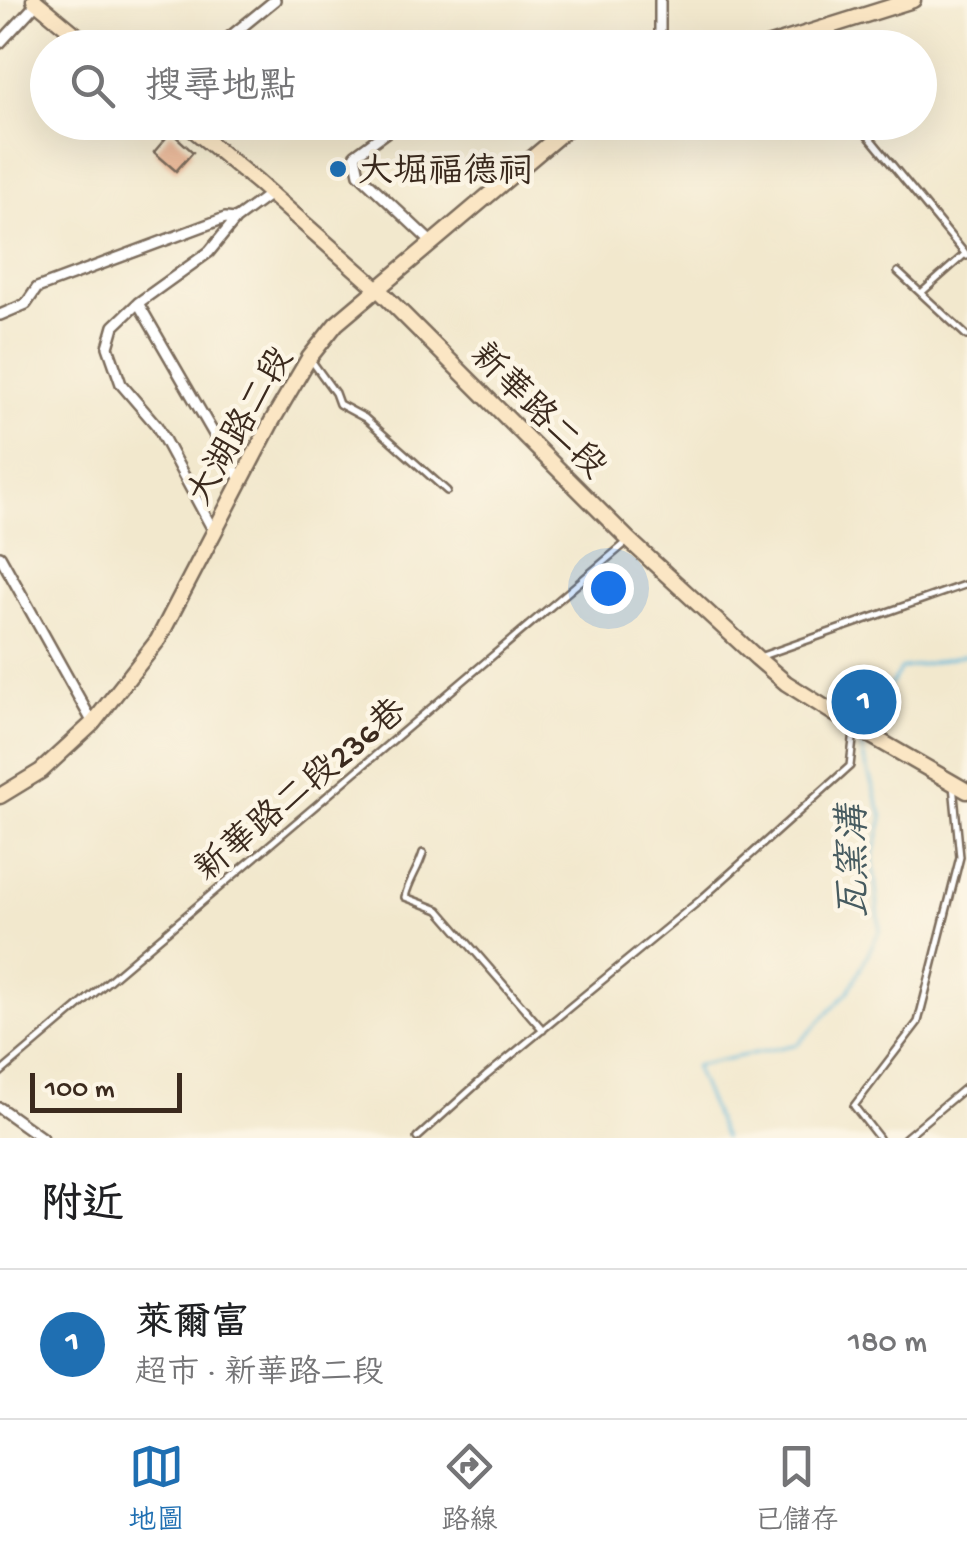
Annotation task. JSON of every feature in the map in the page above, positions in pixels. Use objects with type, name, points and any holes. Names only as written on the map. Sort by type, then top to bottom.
[{"type":"street","points":[[238,30],[275,0]]},
{"type":"street","points":[[660,0],[660,30]]},
{"type":"street","points":[[817,30],[913,0]]},
{"type":"street","points":[[0,43],[36,2],[70,30]]},
{"type":"street","name":"新華路二段","points":[[206,140],[378,289],[629,540],[786,683],[967,791]]},
{"type":"street","points":[[375,140],[354,155],[359,174],[430,241]]},
{"type":"street","name":"大湖路二段","points":[[0,796],[41,771],[92,723],[158,640],[212,530],[309,358],[336,324],[552,141]]},
{"type":"street","points":[[212,530],[156,426],[121,384],[108,347],[114,326],[138,302],[210,252],[236,219],[270,194]]},
{"type":"street","points":[[0,315],[26,304],[38,288],[225,218],[236,219]]},
{"type":"street","points":[[138,302],[241,481]]},
{"type":"street","points":[[0,556],[92,723]]},
{"type":"street","points":[[0,1108],[42,1138]]},
{"type":"lane","points":[[872,140],[966,255],[922,292]]},
{"type":"lane","points":[[898,272],[967,336]]},
{"type":"lane","points":[[309,358],[335,393],[338,404],[365,418],[447,491]]},
{"type":"lane","name":"新華路二段236巷","points":[[0,1073],[629,540]]},
{"type":"lane","points":[[757,658],[967,584]]},
{"type":"lane","points":[[416,1138],[699,900],[850,766],[863,731]]},
{"type":"lane","points":[[878,1138],[854,1106],[918,1022],[960,857],[952,782]]},
{"type":"lane","points":[[423,853],[404,897],[440,910],[543,1030]]},
{"type":"lane","points":[[905,1138],[967,1086]]},
{"type":"building","points":[[164,140],[180,140],[193,152],[176,171],[154,152]]},
{"type":"waterway","name":"瓦窯溝","points":[[864,726],[901,669],[967,655]]},
{"type":"waterway","name":"瓦窯溝","points":[[724,1138],[694,1066],[798,1044],[849,991],[880,930],[873,858],[883,818],[863,756],[862,738]]},
{"type":"place","name":"大堀福德祠","points":[[338,169]]},
{"type":"place","name":"萊爾富","points":[[864,702]]}]
